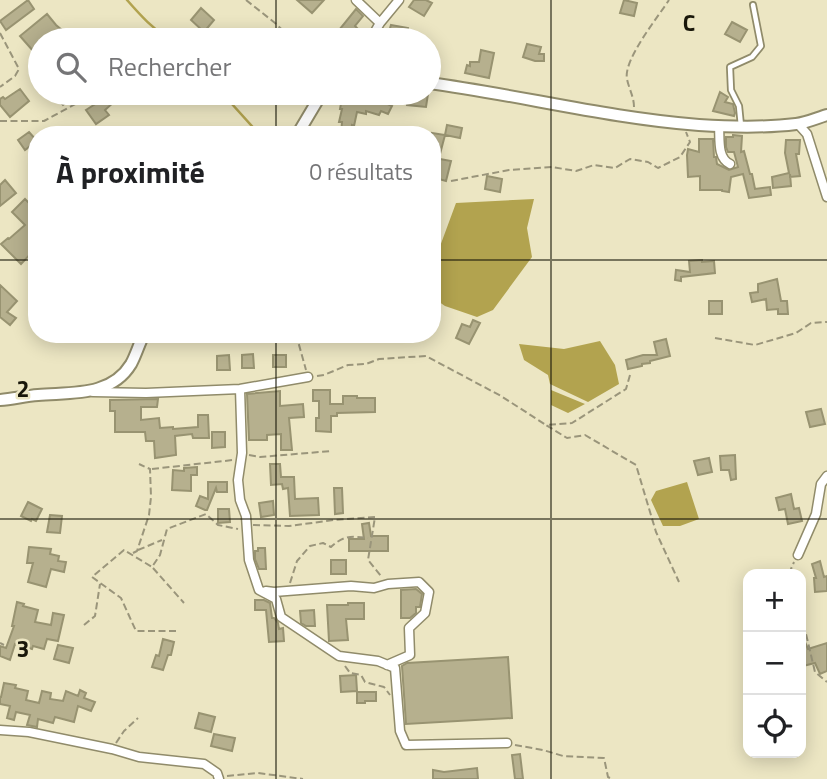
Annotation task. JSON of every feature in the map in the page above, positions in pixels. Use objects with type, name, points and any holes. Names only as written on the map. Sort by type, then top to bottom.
[{"type":"street","points":[[356,0],[380,23]]},
{"type":"street","points":[[377,28],[399,0]]},
{"type":"street","points":[[441,85],[635,118],[719,126],[798,124],[827,115]]},
{"type":"street","points":[[302,126],[315,105]]},
{"type":"street","points":[[798,124],[807,134],[827,197]]},
{"type":"street","points":[[719,126],[722,156],[725,162],[730,164]]},
{"type":"street","points":[[86,392],[105,387],[121,375],[130,365],[140,343]]},
{"type":"street","points":[[0,400],[86,392],[146,393],[240,389],[308,377]]},
{"type":"street","points":[[240,389],[241,456],[238,480],[240,500],[246,516],[249,560],[259,590],[276,599],[281,617],[339,656],[378,661],[394,668],[400,731],[406,745],[508,743]]},
{"type":"street","points":[[798,555],[816,514],[821,484],[827,476]]},
{"type":"street","points":[[259,590],[274,592],[351,586],[374,588],[388,584],[419,582],[429,592],[425,613],[409,628],[410,654],[387,665]]},
{"type":"street","points":[[0,730],[29,732],[139,757],[204,764],[217,772],[219,778]]},
{"type":"lane","points":[[741,127],[739,106],[731,90],[730,67],[752,57],[761,46],[753,5]]},
{"type":"path","points":[[246,0],[280,28]]},
{"type":"path","points":[[635,118],[634,98],[626,77],[632,55],[669,0]]},
{"type":"path","points":[[0,33],[19,69],[15,76],[0,87]]},
{"type":"path","points":[[0,121],[44,121],[74,105]]},
{"type":"path","points":[[450,181],[509,170],[552,167],[576,171],[594,165],[615,168],[629,159],[648,162],[658,168],[680,158],[690,142],[682,123]]},
{"type":"path","points":[[715,338],[755,345],[796,333],[811,323],[827,322]]},
{"type":"path","points":[[299,343],[308,377],[379,359],[426,356],[501,397],[567,438],[585,435],[636,465],[656,532],[679,582]]},
{"type":"path","points":[[546,425],[572,423],[626,389],[629,375]]},
{"type":"path","points":[[139,464],[149,469],[230,461],[241,456],[332,451]]},
{"type":"path","points":[[137,551],[149,515],[149,469]]},
{"type":"path","points":[[152,567],[160,555],[167,528],[205,514],[218,525],[246,531]]},
{"type":"path","points":[[246,516],[252,525],[289,526],[374,517],[368,560],[388,584]]},
{"type":"path","points":[[288,591],[297,561],[310,546],[323,543],[331,547],[348,536],[370,539]]},
{"type":"path","points":[[131,555],[164,540]]},
{"type":"path","points":[[176,631],[136,631],[121,598],[92,577],[124,550],[152,567],[184,603]]},
{"type":"path","points":[[791,569],[798,555]]},
{"type":"path","points":[[84,625],[94,616],[101,583]]},
{"type":"path","points":[[805,632],[815,672],[827,682]]},
{"type":"path","points":[[0,643],[4,645]]},
{"type":"path","points":[[339,656],[350,673],[361,675],[365,682],[384,687],[398,706]]},
{"type":"path","points":[[111,749],[138,718]]},
{"type":"path","points":[[508,743],[563,756],[604,758],[608,777],[612,779]]},
{"type":"path","points":[[219,778],[258,773],[303,779]]},
{"type":"shaded area","points":[[534,199],[527,228],[532,257],[493,310],[477,317],[441,303],[441,244],[456,203]]},
{"type":"shaded area","points":[[600,341],[615,365],[619,384],[588,402],[550,384],[548,375],[524,360],[519,344],[564,349]]},
{"type":"shaded area","points":[[551,390],[585,404],[568,413],[551,405]]},
{"type":"shaded area","points":[[687,482],[699,519],[680,526],[663,526],[651,500],[656,491]]},
{"type":"building","points":[[28,0],[34,9],[6,30],[0,21]]},
{"type":"building","points":[[297,0],[324,0],[312,13]]},
{"type":"building","points":[[414,0],[432,3],[424,16],[409,7]]},
{"type":"building","points":[[624,0],[637,3],[634,16],[620,13]]},
{"type":"building","points":[[201,8],[214,20],[207,28],[200,28],[191,20]]},
{"type":"building","points":[[356,9],[363,16],[355,26],[357,28],[341,28]]},
{"type":"building","points":[[47,14],[60,28],[30,28]]},
{"type":"building","points":[[732,22],[747,30],[740,42],[725,34]]},
{"type":"building","points":[[28,29],[28,45],[20,36]]},
{"type":"building","points":[[527,44],[541,47],[539,54],[544,54],[544,61],[523,57]]},
{"type":"building","points":[[481,50],[494,53],[489,78],[465,73],[470,62],[479,62]]},
{"type":"building","points":[[20,89],[28,102],[10,117],[0,105],[0,99],[5,99]]},
{"type":"building","points":[[720,92],[728,97],[725,102],[733,104],[734,116],[713,111]]},
{"type":"building","points":[[94,105],[110,105],[105,110],[109,115],[96,124],[86,110]]},
{"type":"building","points":[[341,105],[392,106],[388,114],[381,111],[379,115],[366,111],[366,114],[357,112],[354,126],[342,126],[342,122],[339,122]]},
{"type":"building","points":[[447,125],[462,128],[460,138],[445,135]]},
{"type":"building","points":[[28,133],[28,148],[25,150],[18,140]]},
{"type":"building","points":[[441,134],[445,135],[441,150]]},
{"type":"building","points":[[742,136],[741,152],[744,151],[755,189],[770,187],[771,195],[749,198],[743,174],[731,177],[729,192],[700,190],[700,176],[688,177],[688,149],[699,152],[699,139],[713,139],[717,164],[729,170],[738,167],[734,152],[728,152],[726,147],[726,137]]},
{"type":"building","points":[[786,140],[800,140],[799,154],[796,154],[800,176],[790,177],[791,186],[773,188],[772,177],[789,173],[785,153]]},
{"type":"building","points":[[441,159],[451,161],[446,181],[441,180]]},
{"type":"building","points":[[487,176],[502,179],[500,192],[485,189]]},
{"type":"building","points":[[5,180],[16,193],[0,206],[0,185]]},
{"type":"building","points":[[25,199],[28,202],[28,257],[21,264],[1,244],[25,225],[12,212]]},
{"type":"building","points":[[689,261],[714,261],[715,273],[675,280],[676,270],[690,272]]},
{"type":"building","points":[[777,279],[781,301],[787,301],[788,314],[778,314],[778,309],[767,310],[766,299],[752,302],[750,293],[758,292],[758,284]]},
{"type":"building","points":[[0,285],[17,301],[7,312],[16,318],[10,325],[0,317]]},
{"type":"building","points":[[709,301],[722,301],[722,314],[709,314]]},
{"type":"building","points":[[473,320],[480,323],[469,344],[456,338],[462,324],[470,327]]},
{"type":"building","points":[[666,339],[670,356],[628,369],[626,360],[643,355],[657,355],[654,342]]},
{"type":"building","points":[[253,354],[254,368],[242,368],[242,355]]},
{"type":"building","points":[[229,355],[230,370],[217,370],[217,356]]},
{"type":"building","points":[[273,355],[286,355],[286,367],[273,367]]},
{"type":"building","points":[[313,390],[330,390],[330,404],[343,404],[343,396],[375,398],[375,412],[337,413],[337,416],[331,416],[331,432],[316,431],[319,401],[313,401]]},
{"type":"building","points":[[280,391],[280,406],[303,404],[304,417],[289,418],[292,450],[281,450],[281,434],[267,435],[267,440],[249,440],[247,394]]},
{"type":"building","points":[[158,399],[157,407],[141,407],[141,420],[159,418],[160,428],[173,429],[198,427],[198,415],[208,415],[209,438],[193,438],[192,434],[175,436],[176,455],[155,458],[154,441],[146,441],[145,432],[115,432],[115,411],[110,411],[110,400]]},
{"type":"building","points":[[821,409],[825,424],[810,427],[806,412]]},
{"type":"building","points":[[212,432],[225,432],[225,447],[212,448]]},
{"type":"building","points":[[735,455],[736,479],[731,480],[729,470],[721,470],[720,456]]},
{"type":"building","points":[[709,458],[712,472],[698,475],[694,461]]},
{"type":"building","points":[[270,464],[280,464],[281,477],[294,477],[295,499],[318,498],[319,515],[290,516],[288,488],[283,489],[282,484],[271,485]]},
{"type":"building","points":[[197,467],[197,475],[191,475],[191,491],[172,490],[173,470],[184,471],[184,468]]},
{"type":"building","points":[[208,482],[227,482],[227,492],[217,492],[216,488],[205,510],[196,506],[200,496],[208,499]]},
{"type":"building","points":[[334,488],[342,488],[343,513],[335,514]]},
{"type":"building","points":[[791,494],[794,509],[799,508],[802,521],[788,524],[785,509],[779,510],[776,498]]},
{"type":"building","points":[[273,501],[274,515],[261,517],[259,503]]},
{"type":"building","points":[[28,502],[42,509],[36,521],[21,516]]},
{"type":"building","points":[[218,509],[229,509],[230,522],[218,523]]},
{"type":"building","points":[[50,515],[62,516],[60,533],[47,532]]},
{"type":"building","points":[[369,523],[371,536],[388,536],[388,551],[349,551],[349,539],[364,539],[362,524]]},
{"type":"building","points":[[29,547],[51,549],[50,554],[59,556],[58,561],[66,562],[64,572],[51,569],[46,587],[28,582],[33,563],[27,563]]},
{"type":"building","points":[[258,548],[265,548],[266,569],[259,569],[255,559],[255,551],[258,551]]},
{"type":"building","points":[[331,560],[346,560],[346,574],[331,574]]},
{"type":"building","points":[[820,561],[824,577],[827,576],[827,591],[815,592],[816,578],[812,564]]},
{"type":"building","points":[[416,589],[422,594],[420,607],[416,607],[416,613],[410,618],[401,618],[401,590]]},
{"type":"building","points":[[255,600],[270,603],[272,618],[278,623],[279,629],[283,628],[284,641],[269,642],[266,610],[255,610]]},
{"type":"building","points":[[17,602],[38,610],[35,622],[51,625],[53,613],[64,615],[58,641],[47,639],[44,649],[15,644],[10,660],[0,656],[0,646],[6,648],[14,626]]},
{"type":"building","points":[[364,603],[364,619],[346,619],[348,640],[329,641],[327,605]]},
{"type":"building","points":[[314,610],[315,626],[301,623],[300,611]]},
{"type":"building","points":[[163,639],[174,642],[163,670],[152,667],[156,655],[159,656]]},
{"type":"building","points":[[827,643],[827,671],[820,674],[815,663],[806,665],[806,644],[808,649]]},
{"type":"building","points":[[58,645],[73,648],[69,663],[54,659]]},
{"type":"building","points":[[508,657],[512,718],[406,724],[402,666],[407,663]]},
{"type":"building","points":[[356,675],[357,691],[341,692],[340,676]]},
{"type":"building","points":[[4,683],[28,691],[26,700],[39,703],[42,691],[51,693],[50,699],[63,701],[66,691],[78,696],[80,690],[86,693],[84,698],[95,702],[91,711],[78,706],[74,722],[55,717],[53,723],[38,719],[37,727],[27,725],[30,715],[16,712],[14,720],[7,718],[10,706],[0,704]]},
{"type":"building","points":[[357,692],[376,692],[376,701],[357,703]]},
{"type":"building","points":[[199,713],[215,717],[211,732],[195,728]]},
{"type":"building","points":[[214,734],[235,738],[232,751],[211,746]]},
{"type":"building","points":[[520,754],[523,779],[515,779],[512,755]]},
{"type":"building","points":[[477,768],[478,779],[433,779],[433,770],[444,772]]},
{"type":"waterway","points":[[127,0],[154,28]]},
{"type":"waterway","points":[[233,105],[252,126]]}]
